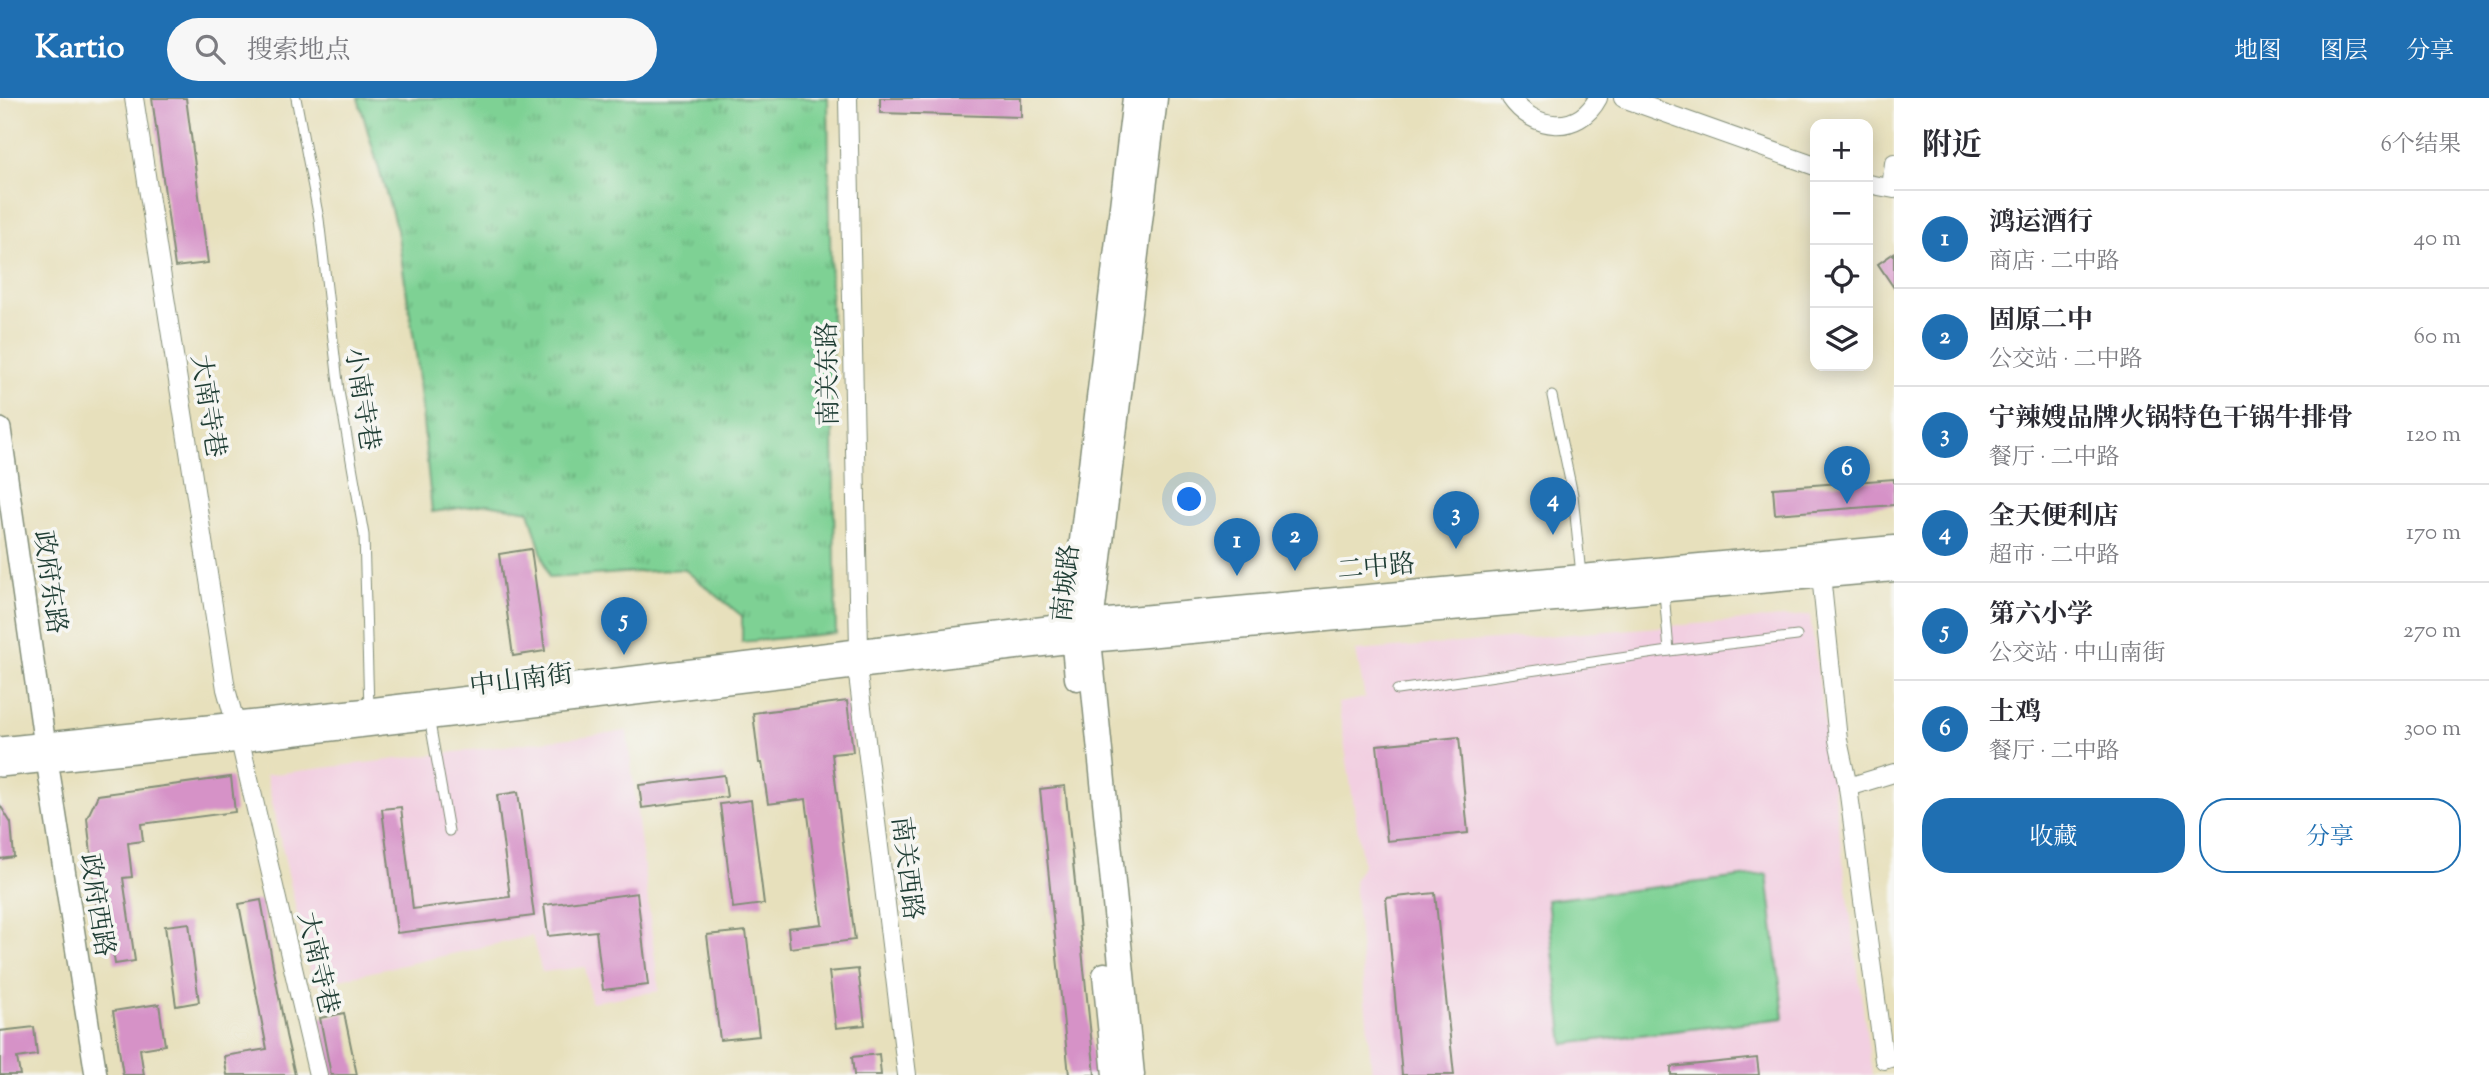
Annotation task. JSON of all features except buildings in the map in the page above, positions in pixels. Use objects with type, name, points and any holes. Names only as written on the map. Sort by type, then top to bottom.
[{"type":"main road","name":"南城路","points":[[1115,1075],[1078,685],[1081,632],[1135,98]]},
{"type":"main road","name":"南城路","points":[[1132,1075],[1081,632],[1155,98]]},
{"type":"main road","name":"二中路","points":[[1081,632],[1663,579],[1894,548]]},
{"type":"main road","name":"二中路","points":[[1081,632],[1581,577],[1663,579],[1821,575],[1894,569]]},
{"type":"street","name":"大南寺巷","points":[[134,98],[226,689],[318,1075]]},
{"type":"street","name":"南关东路","points":[[848,98],[858,658]]},
{"type":"street","points":[[1511,98],[1522,112],[1536,121],[1552,124],[1568,123],[1583,116],[1595,105],[1598,98]]},
{"type":"street","points":[[1623,98],[1810,164]]},
{"type":"street","points":[[1873,185],[1892,188],[1894,163]]},
{"type":"street","name":"政府东路","points":[[0,429],[39,753]]},
{"type":"street","name":"政府东路","points":[[0,508],[39,753]]},
{"type":"street","points":[[1821,575],[1838,740],[1848,787],[1884,1060],[1894,1058]]},
{"type":"street","name":"中山南街","points":[[0,766],[39,753],[428,710],[1081,632]]},
{"type":"street","name":"南关西路","points":[[858,658],[907,1075]]},
{"type":"street","name":"中山南街","points":[[237,732],[369,709],[428,710]]},
{"type":"street","name":"中山南街","points":[[0,748],[39,753]]},
{"type":"street","name":"政府西路","points":[[39,753],[83,1075]]},
{"type":"street","name":"政府西路","points":[[39,753],[96,1075]]},
{"type":"street","points":[[1848,787],[1894,773]]},
{"type":"lane","name":"小南寺巷","points":[[296,98],[319,219],[339,391],[364,535],[369,709]]},
{"type":"lane","points":[[1552,397],[1573,495],[1581,577]]},
{"type":"lane","points":[[1663,579],[1669,651]]},
{"type":"lane","points":[[1397,690],[1669,651],[1797,636]]},
{"type":"lane","points":[[428,710],[449,831]]},
{"type":"shaded area","points":[[1810,615],[1872,1075],[1372,1075],[1354,881],[1363,865],[1338,703],[1365,698],[1356,651]]},
{"type":"shaded area","points":[[627,731],[659,991],[591,1002],[585,967],[542,972],[532,936],[313,985],[266,775]]},
{"type":"green space","points":[[358,98],[828,98],[836,633],[742,642],[742,616],[684,569],[549,578],[529,511],[487,504],[432,512],[417,360],[397,230]]},
{"type":"green space","points":[[1767,874],[1784,1018],[1564,1044],[1547,900]]},
{"type":"place","name":"土鸡","points":[[1847,504]]},
{"type":"place","name":"全天便利店","points":[[1553,535]]},
{"type":"place","name":"宁辣嫂品牌火锅特色干锅牛排骨","points":[[1456,549]]},
{"type":"place","name":"固原二中","points":[[1295,571]]},
{"type":"place","name":"鸿运酒行","points":[[1237,576]]},
{"type":"place","name":"第六小学","points":[[624,655]]}]
